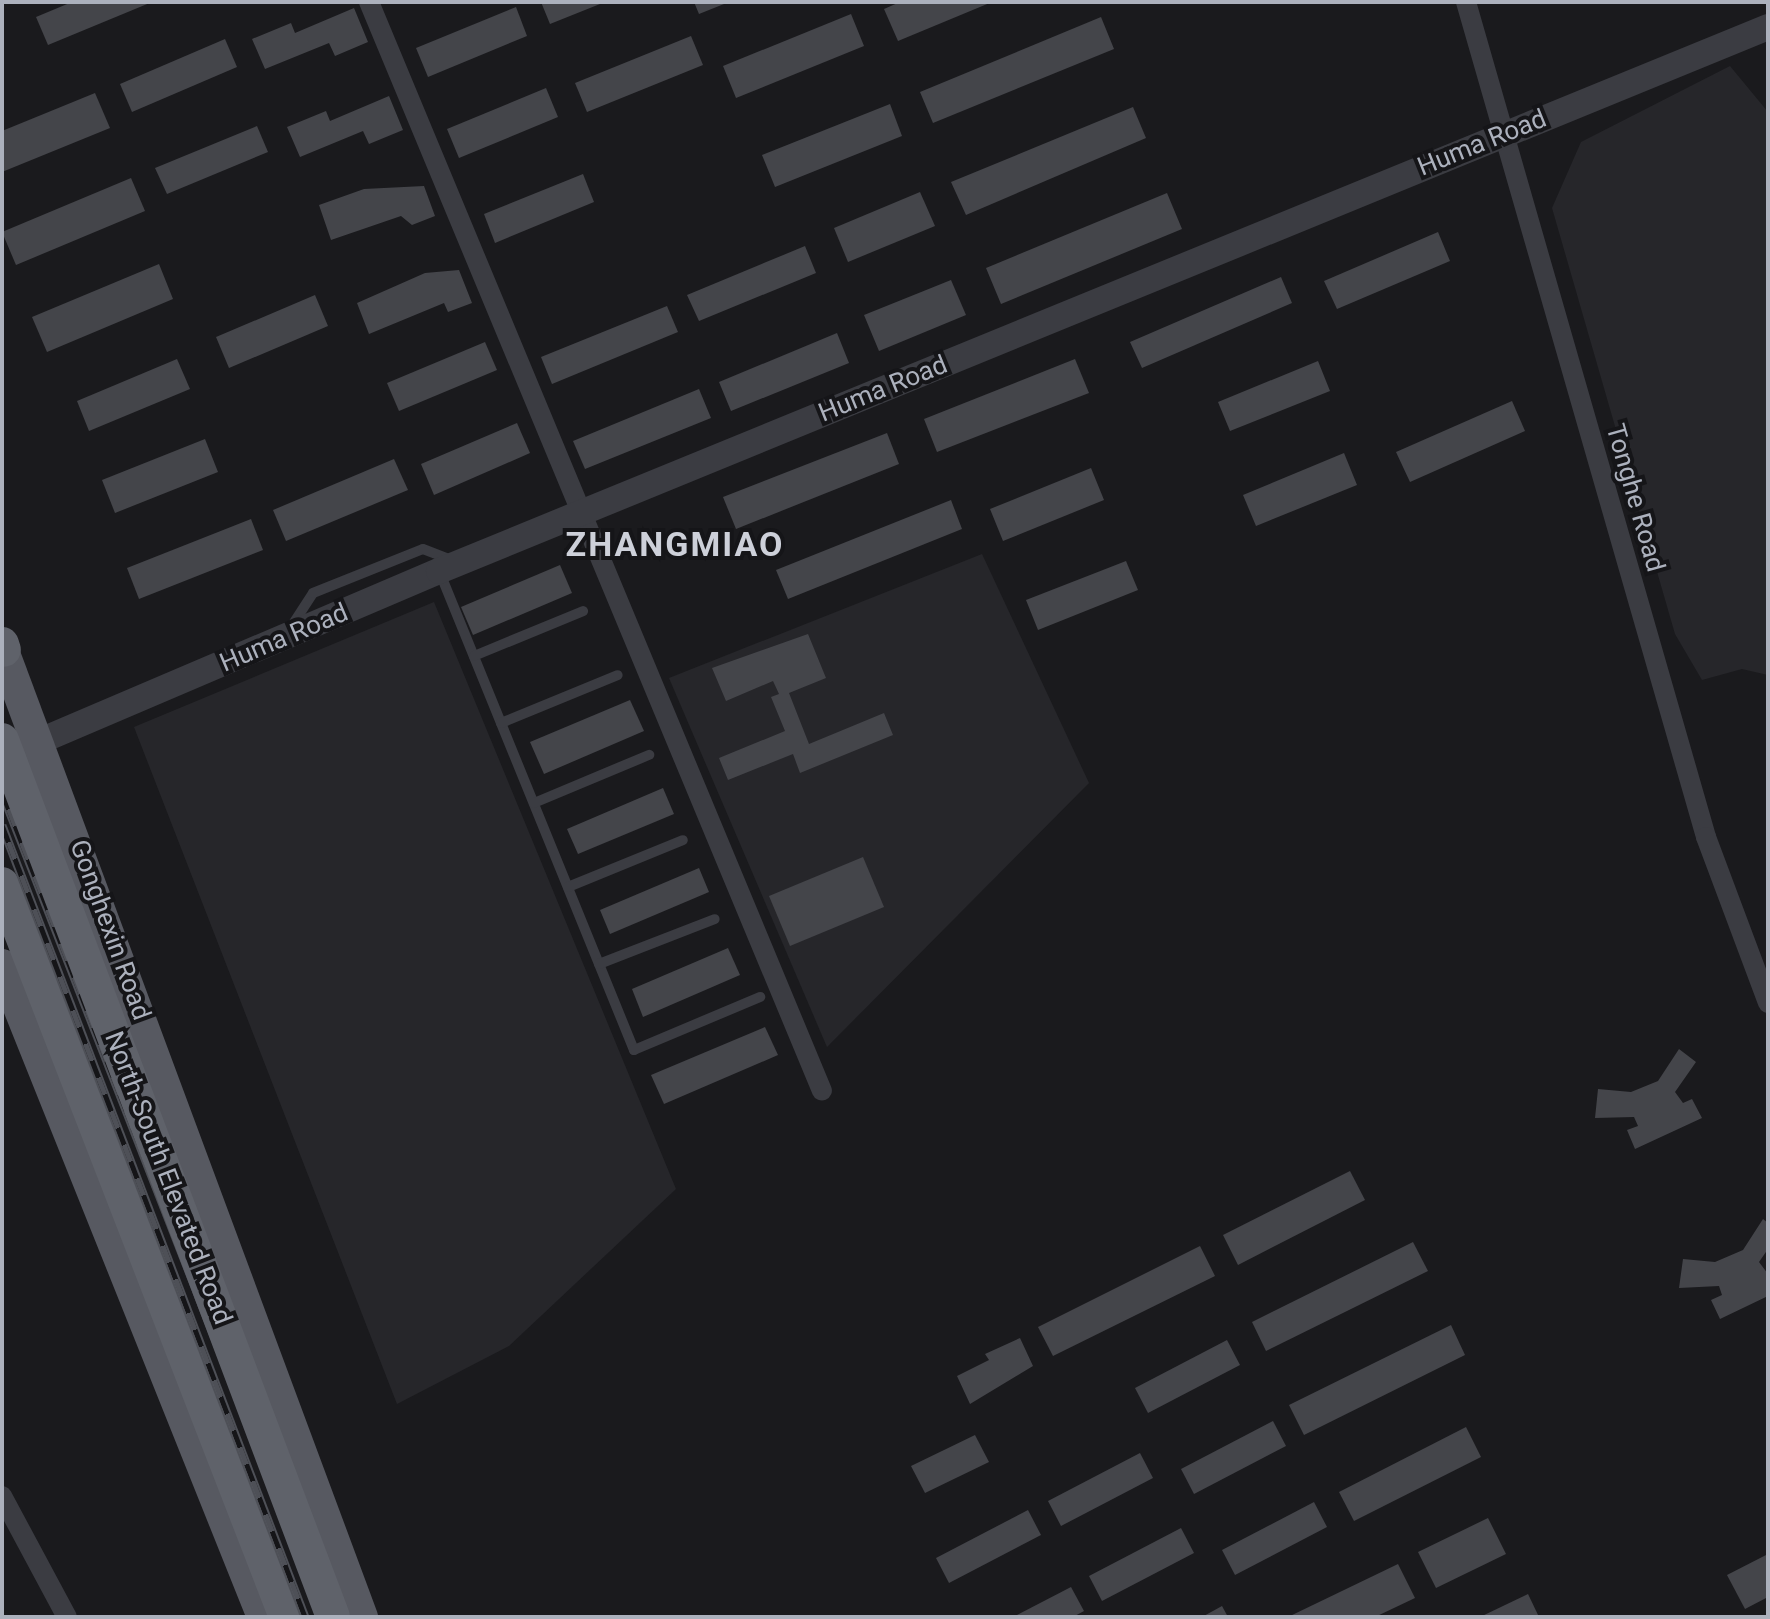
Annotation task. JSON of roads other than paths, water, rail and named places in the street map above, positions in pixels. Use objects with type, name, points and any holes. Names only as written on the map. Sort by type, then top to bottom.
[{"type":"highway","name":"North-South Elevated Road","points":[[2,740],[333,1617]]},
{"type":"highway","name":"North-South Elevated Road","points":[[2,884],[286,1617]]},
{"type":"main road","name":"Gonghexin Road","points":[[3,647],[41,742],[362,1617]]},
{"type":"main road","points":[[2,965],[263,1617]]},
{"type":"main road","points":[[172,1101],[202,1142],[381,1617]]},
{"type":"main road","points":[[71,1138],[85,1209],[245,1617]]},
{"type":"street","points":[[369,2],[822,1091]]},
{"type":"street","name":"Tonghe Road","points":[[1466,2],[1706,837],[1768,1003]]},
{"type":"street","name":"Huma Road","points":[[2,761],[450,567],[1768,27]]},
{"type":"street","points":[[2,1496],[67,1617]]},
{"type":"lane","points":[[450,567],[474,656],[634,1050],[760,997]]},
{"type":"lane","points":[[474,656],[583,611]]},
{"type":"lane","points":[[501,723],[618,675]]},
{"type":"lane","points":[[534,803],[649,755]]},
{"type":"lane","points":[[568,887],[683,840]]},
{"type":"lane","points":[[599,964],[715,919]]},
{"type":"railway","points":[[2,792],[324,1617]]},
{"type":"railway","points":[[2,825],[305,1617]]},
{"type":"district","name":"ZHANGMIAO","points":[[675,545]]}]
